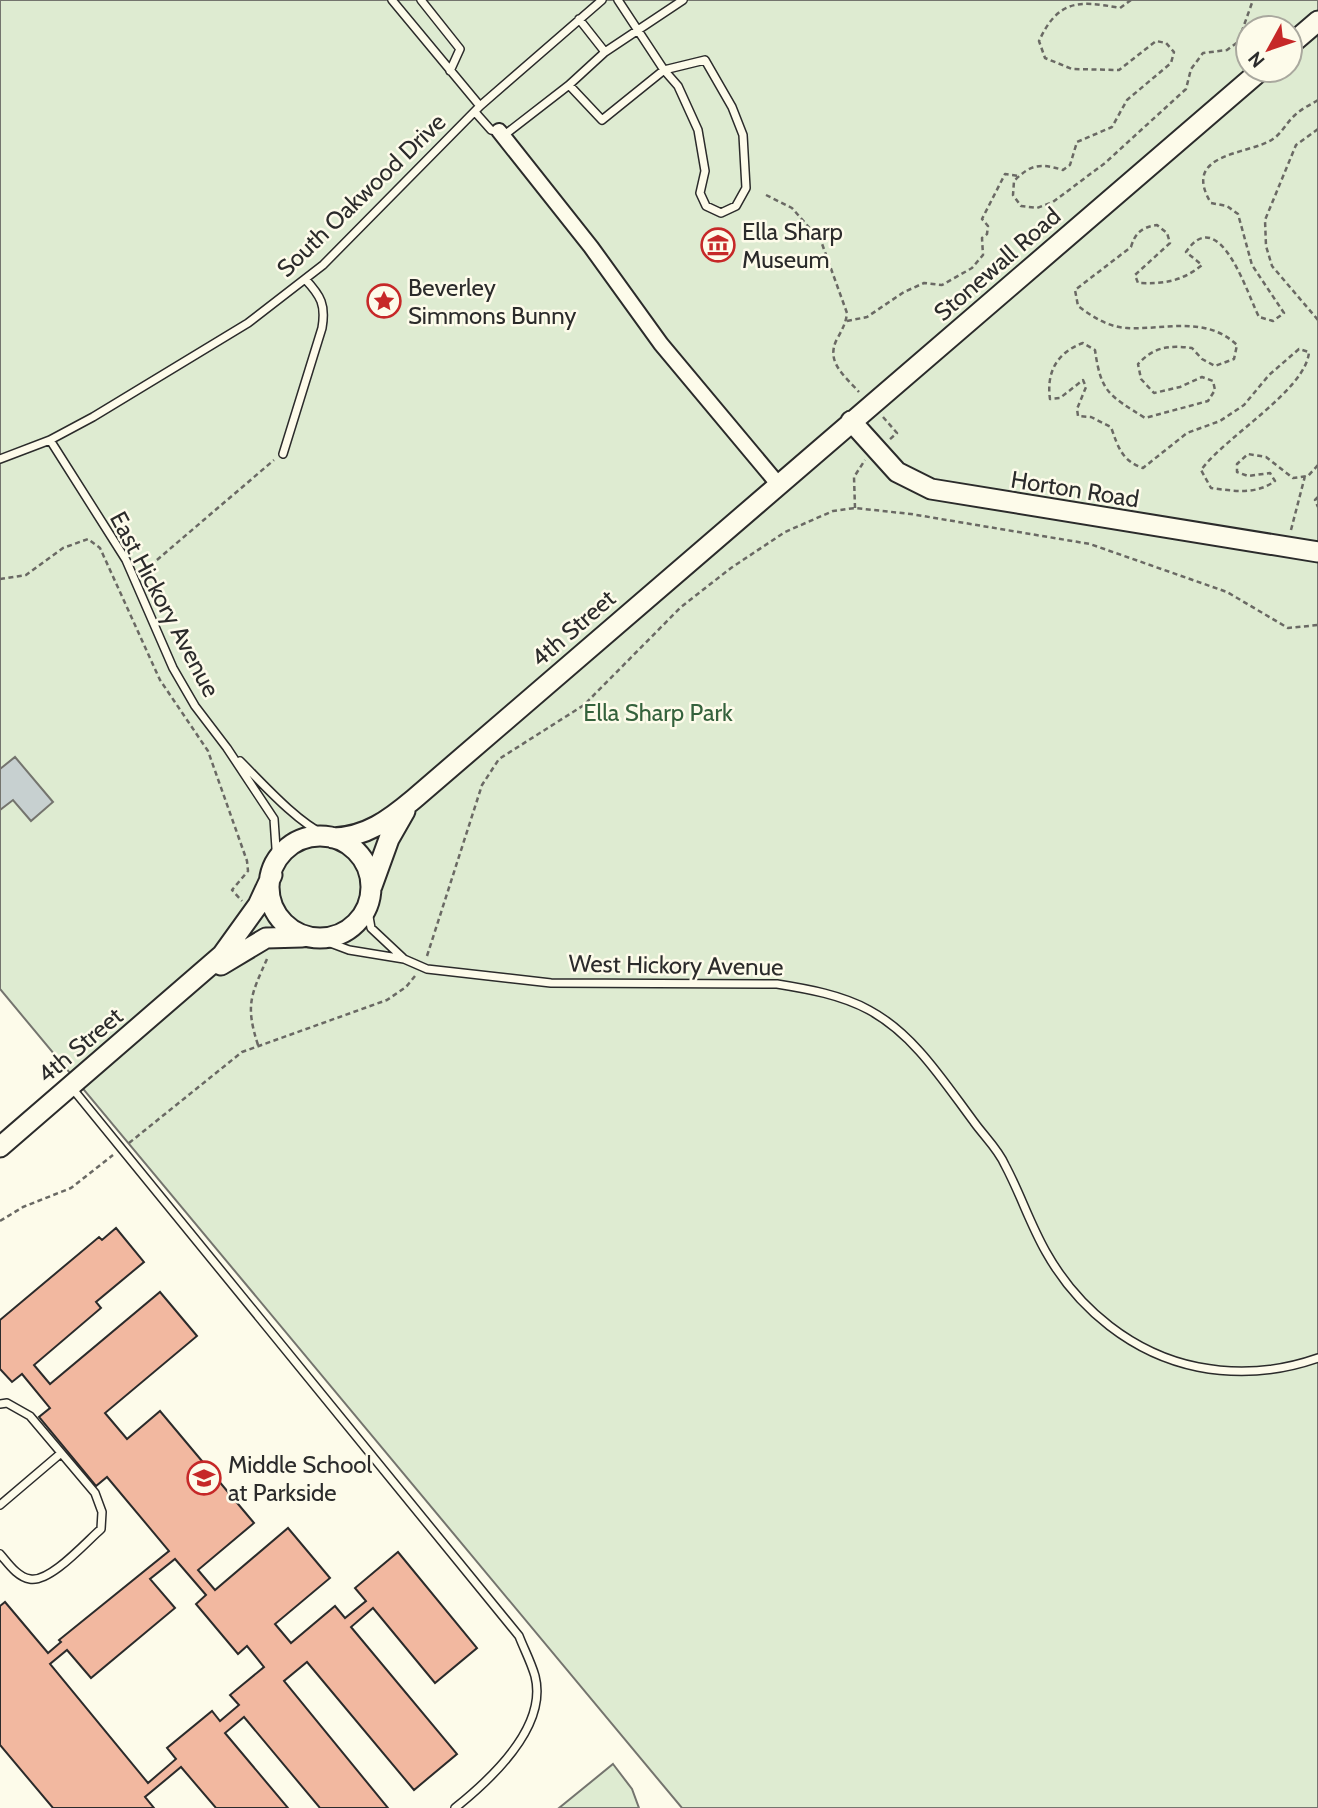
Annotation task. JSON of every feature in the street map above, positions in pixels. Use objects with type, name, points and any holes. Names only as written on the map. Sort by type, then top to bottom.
[{"type":"street","points":[[1304,33],[1318,21]]},
{"type":"street","name":"Stonewall Road","points":[[772,489],[1245,84]]},
{"type":"street","points":[[499,131],[591,247],[772,489]]},
{"type":"street","name":"Horton Road","points":[[851,421],[907,480],[931,489],[1318,552]]},
{"type":"street","name":"4th Street","points":[[329,836],[353,837],[369,831],[414,799],[772,489]]},
{"type":"street","name":"4th Street","points":[[368,900],[388,839],[414,799]]},
{"type":"street","points":[[310,836],[329,836],[361,857],[369,871],[368,900],[348,928],[334,936],[312,938],[290,930],[275,913],[270,898],[275,869],[284,853],[310,836]]},
{"type":"street","name":"4th Street","points":[[0,1147],[69,1085],[193,983],[231,944],[258,905],[275,869]]},
{"type":"street","name":"4th Street","points":[[193,983],[266,938],[286,935],[312,938]]},
{"type":"lane","points":[[392,0],[450,71],[491,130],[507,133],[519,127],[605,52],[682,0]]},
{"type":"lane","points":[[421,0],[460,49],[450,71]]},
{"type":"lane","name":"South Oakwood Drive","points":[[0,459],[50,440],[209,349],[305,279],[347,242],[477,109],[602,0]]},
{"type":"lane","points":[[569,85],[602,120],[664,71],[705,60],[732,107],[743,135],[747,188],[736,206],[721,213],[706,206],[701,193],[705,171],[698,130],[678,86],[664,71],[618,0]]},
{"type":"lane","points":[[579,19],[605,52]]},
{"type":"lane","points":[[283,454],[322,328],[325,308],[318,293],[305,279]]},
{"type":"lane","name":"East Hickory Avenue","points":[[50,440],[126,560],[173,668],[195,706],[228,748],[274,819],[275,869]]},
{"type":"lane","name":"East Hickory Avenue","points":[[228,748],[290,806],[303,823],[329,836]]},
{"type":"lane","name":"West Hickory Avenue","points":[[368,900],[372,928],[404,959]]},
{"type":"lane","name":"West Hickory Avenue","points":[[312,938],[349,950],[404,959],[427,969],[551,983],[778,984],[808,989],[851,1002],[870,1010],[926,1059],[1004,1162],[1046,1252],[1084,1303],[1108,1326],[1141,1348],[1179,1363],[1213,1370],[1257,1373],[1318,1358]]},
{"type":"lane","points":[[69,1085],[519,1636],[536,1678],[536,1694],[522,1739],[491,1779],[455,1808]]},
{"type":"lane","points":[[0,1404],[7,1404],[30,1416],[95,1493],[102,1512],[102,1528],[48,1576],[31,1580],[16,1573],[0,1555]]},
{"type":"lane","points":[[0,1505],[60,1454]]},
{"type":"path","points":[[1131,0],[1120,8],[1087,2],[1071,3],[1048,22],[1039,41],[1045,58],[1072,69],[1100,72],[1119,70],[1156,41],[1167,43],[1174,52],[1171,63],[1127,100],[1112,127],[1077,142],[1070,165],[1063,170],[1043,164],[1029,166],[1014,181],[1013,195],[1021,206],[1037,208],[1053,202],[1105,163],[1186,89],[1191,69],[1203,53],[1227,50],[1238,42],[1252,0]]},
{"type":"path","points":[[1318,100],[1296,113],[1275,138],[1254,149],[1234,151],[1216,159],[1206,173],[1206,194],[1211,203],[1227,206],[1238,214],[1252,265],[1284,313],[1273,321],[1259,317],[1242,272],[1227,250],[1214,240],[1203,239],[1186,251],[1202,265],[1191,274],[1166,285],[1138,283],[1135,275],[1170,243],[1167,233],[1157,225],[1145,227],[1134,236],[1131,247],[1075,289],[1078,306],[1098,321],[1125,328],[1191,324],[1224,333],[1237,345],[1234,359],[1215,366],[1202,359],[1192,348],[1178,346],[1151,351],[1138,364],[1141,379],[1154,393],[1180,387],[1202,377],[1213,382],[1215,390],[1208,401],[1145,418],[1114,398],[1100,381],[1095,349],[1083,343],[1066,349],[1058,359],[1048,386],[1050,399],[1060,398],[1083,380],[1086,387],[1077,409],[1078,416],[1090,417],[1111,427],[1120,452],[1130,464],[1143,468],[1187,433],[1220,421],[1244,405],[1269,375],[1299,349],[1309,352],[1308,366],[1292,385],[1214,452],[1201,470],[1211,488],[1240,492],[1266,488],[1275,481],[1270,473],[1248,476],[1237,472],[1237,464],[1248,454],[1266,457],[1293,478],[1305,476],[1318,465]]},
{"type":"path","points":[[1318,129],[1296,145],[1265,220],[1266,246],[1272,266],[1318,320]]},
{"type":"path","points":[[847,321],[867,317],[910,288],[924,283],[942,285],[972,268],[983,256],[982,238],[987,234],[988,226],[982,219],[986,209],[1005,174],[1019,176]]},
{"type":"path","points":[[766,195],[792,208],[821,241],[848,313],[847,321],[832,348],[835,365],[897,433],[862,463],[854,477],[855,508]]},
{"type":"path","points":[[144,571],[273,462]]},
{"type":"path","points":[[1287,547],[1305,476]]},
{"type":"path","points":[[1318,497],[1315,500],[1318,507]]},
{"type":"path","points":[[426,957],[481,785],[499,760],[594,697],[681,607],[730,568],[808,520],[833,511],[855,508],[1090,544],[1227,592],[1288,628],[1318,625]]},
{"type":"path","points":[[0,579],[26,575],[63,548],[88,539],[106,556],[160,680],[208,751],[226,796],[248,871],[232,890]]},
{"type":"path","points":[[120,589],[125,587]]},
{"type":"path","points":[[0,1221],[23,1207],[71,1188],[242,1052],[387,1000],[406,987],[415,976]]},
{"type":"green space","name":"Ella Sharp Park","points":[[0,0],[1318,0],[1318,1808],[682,1808],[0,989]]},
{"type":"green space","points":[[613,1764],[632,1789],[639,1808],[559,1808]]},
{"type":"shaded area","points":[[15,757],[53,802],[31,821],[13,800],[0,810],[0,769]]},
{"type":"building","points":[[116,1228],[144,1262],[96,1302],[101,1308],[34,1365],[50,1384],[160,1292],[197,1336],[105,1413],[127,1439],[160,1411],[254,1523],[198,1570],[215,1590],[288,1528],[330,1578],[275,1624],[291,1643],[335,1606],[345,1618],[366,1601],[355,1588],[398,1552],[477,1648],[435,1683],[373,1608],[351,1627],[457,1754],[414,1790],[307,1662],[284,1681],[388,1808],[320,1808],[244,1717],[225,1733],[288,1808],[216,1808],[181,1767],[145,1797],[154,1808],[53,1808],[0,1745],[0,1606],[5,1602],[48,1653],[61,1642],[59,1640],[169,1551],[107,1477],[96,1486],[39,1417],[50,1408],[22,1374],[12,1382],[0,1369],[0,1320],[99,1237],[102,1240]],"holes":[[[175,1559],[206,1595],[196,1604],[238,1654],[247,1646],[264,1667],[230,1695],[239,1705],[220,1721],[212,1711],[167,1748],[176,1759],[148,1783],[50,1664],[67,1650],[91,1678],[175,1608],[150,1579]]]},
{"type":"place","name":"Ella Sharp Museum","points":[[718,245]]},
{"type":"place","name":"Beverley Simmons Bunny","points":[[384,301]]},
{"type":"place","name":"Middle School at Parkside","points":[[204,1478]]}]
